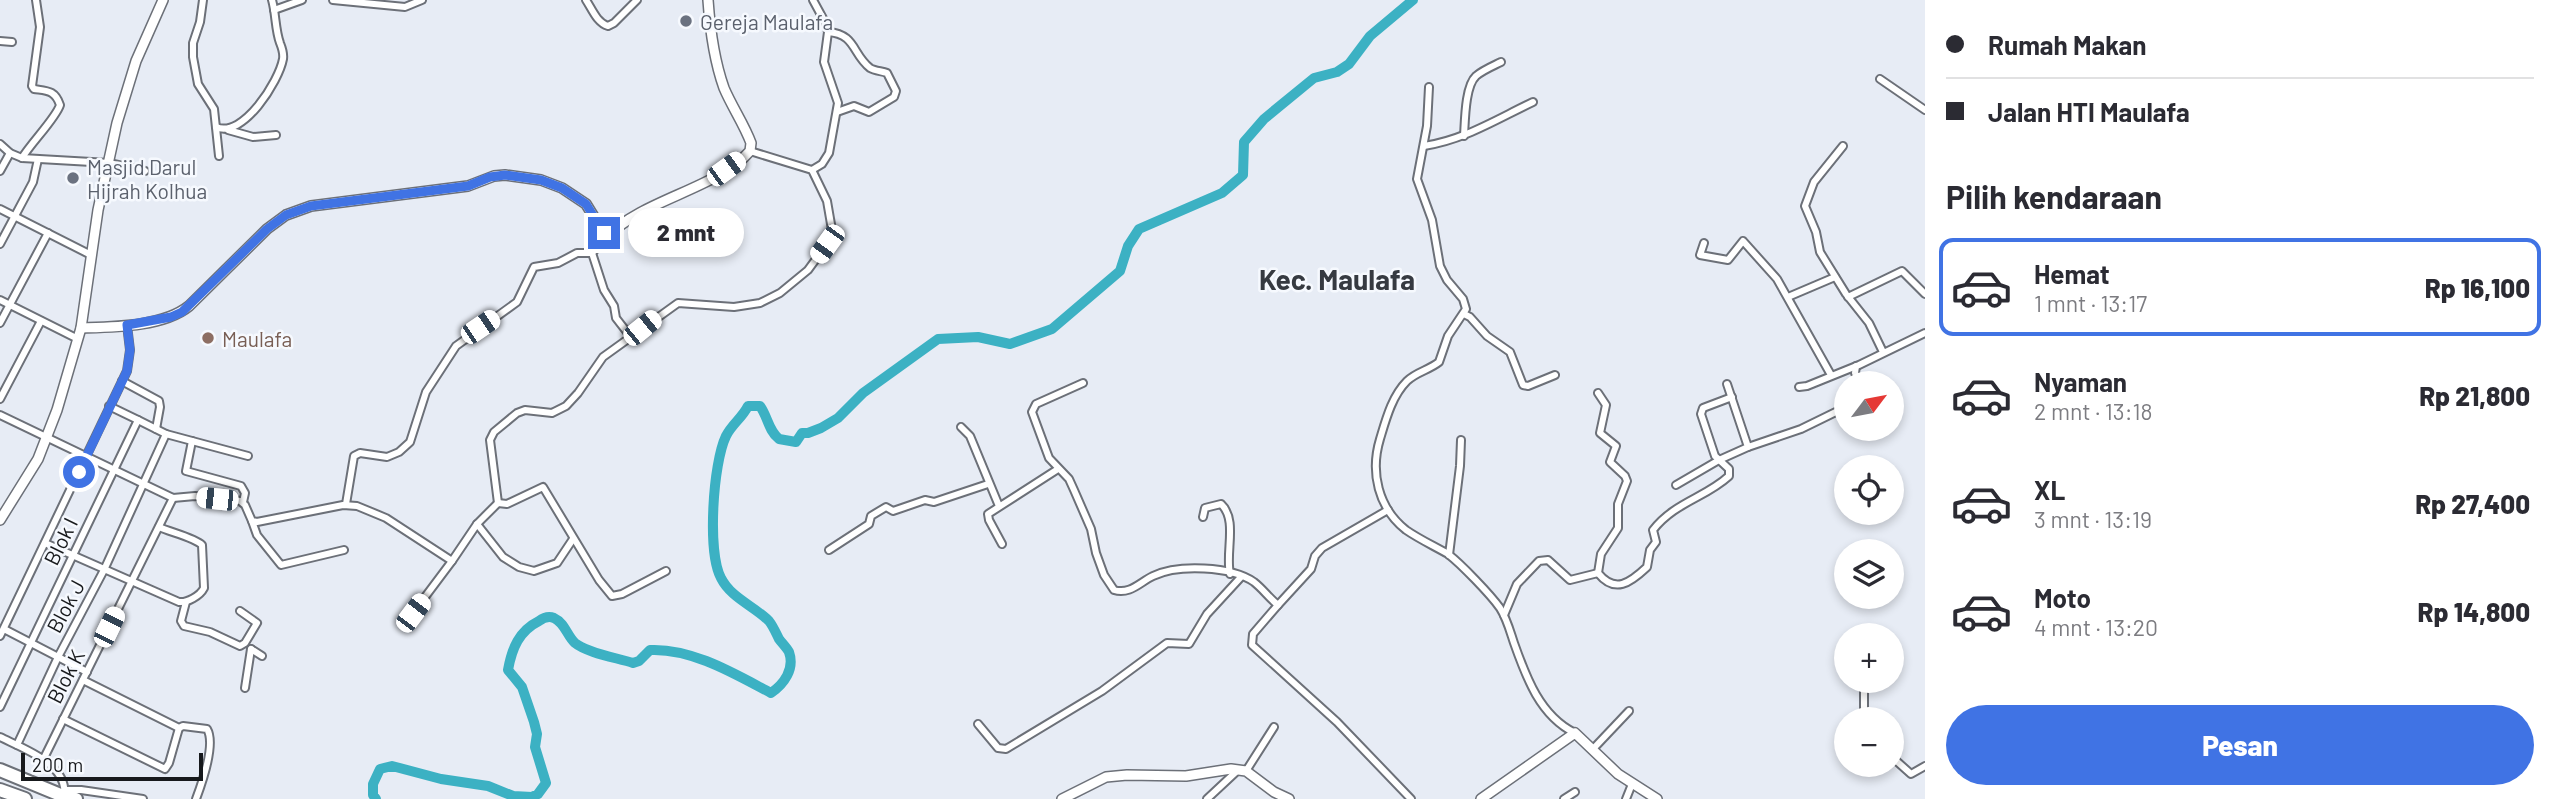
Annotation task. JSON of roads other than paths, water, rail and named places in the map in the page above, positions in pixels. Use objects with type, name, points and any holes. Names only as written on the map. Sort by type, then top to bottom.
[{"type":"highway","points":[[0,770],[68,795]]},
{"type":"highway","points":[[0,790],[25,799]]},
{"type":"street","points":[[22,158],[60,105],[52,92],[32,87],[40,27],[36,0]]},
{"type":"street","points":[[0,520],[38,459],[47,439],[81,328],[91,255],[117,123],[130,79],[163,0]]},
{"type":"street","points":[[202,0],[202,13],[193,43],[193,57],[198,84],[211,102],[219,156]]},
{"type":"street","points":[[226,129],[244,120],[257,107],[275,80],[284,55],[272,0]]},
{"type":"street","points":[[274,10],[302,0]]},
{"type":"street","points":[[333,0],[405,7],[422,0]]},
{"type":"street","points":[[586,0],[597,18],[606,26],[614,23],[637,0]]},
{"type":"street","points":[[346,504],[354,456],[360,453],[391,456],[410,442],[426,393],[458,344],[519,300],[534,267],[558,263],[577,253],[592,253],[608,236],[662,202],[714,177],[750,151],[751,143],[729,100],[721,77],[712,39],[709,0]]},
{"type":"street","points":[[812,170],[821,164],[829,153],[838,112],[838,96],[824,62],[828,32],[813,0]]},
{"type":"street","points":[[828,32],[839,32],[847,37],[869,67],[887,72],[896,91],[894,97],[869,112],[854,106],[838,112]]},
{"type":"street","points":[[0,41],[12,42]]},
{"type":"street","points":[[1464,136],[1472,81],[1501,62]]},
{"type":"street","points":[[1880,79],[1925,110]]},
{"type":"street","points":[[1429,87],[1424,146],[1417,179],[1432,220],[1440,266],[1447,280],[1463,299],[1466,309],[1448,336],[1439,362],[1407,381],[1388,413],[1375,458],[1380,493],[1388,510],[1405,529],[1449,555],[1488,595],[1504,616],[1519,658],[1539,701],[1566,729],[1575,733],[1632,784],[1657,799]]},
{"type":"street","points":[[1424,146],[1446,143],[1464,136],[1532,102]]},
{"type":"street","points":[[216,127],[253,137],[276,135]]},
{"type":"street","points":[[0,144],[10,153],[22,158],[109,163],[145,171]]},
{"type":"street","points":[[1843,146],[1815,182],[1805,206],[1820,252],[1848,297],[1869,323],[1883,352]]},
{"type":"street","points":[[498,503],[491,440],[494,432],[517,412],[525,410],[552,413],[566,406],[603,358],[678,303],[734,307],[760,303],[780,293],[808,270],[827,244],[832,230],[827,201],[812,170],[750,151]]},
{"type":"street","points":[[0,172],[10,153]]},
{"type":"street","points":[[0,244],[35,178],[38,159]]},
{"type":"street","points":[[81,328],[127,325],[171,317],[182,312],[267,229],[286,215],[311,206],[468,186],[490,177],[505,175],[541,180],[562,188],[586,204],[608,236]]},
{"type":"street","points":[[0,209],[91,255]]},
{"type":"street","points":[[0,323],[48,233]]},
{"type":"street","points":[[1704,243],[1700,255],[1728,260],[1743,242],[1768,267],[1788,297],[1831,375]]},
{"type":"street","points":[[592,253],[600,281],[614,306],[616,318],[630,336]]},
{"type":"street","points":[[1848,297],[1902,271],[1925,294]]},
{"type":"street","points":[[1788,297],[1835,277]]},
{"type":"street","points":[[0,300],[76,338]]},
{"type":"street","points":[[1464,314],[1487,336],[1510,352],[1523,385],[1555,375]]},
{"type":"street","points":[[0,399],[41,321]]},
{"type":"street","points":[[87,671],[31,643],[2,633],[122,381],[130,358],[127,325]]},
{"type":"street","points":[[1799,387],[1856,366],[1925,333]]},
{"type":"street","points":[[1855,371],[1856,366]]},
{"type":"street","points":[[122,381],[159,401],[156,429]]},
{"type":"street","points":[[1083,383],[1048,397],[1035,404],[1032,409],[1045,452],[1069,479],[1074,489],[1091,529],[1104,575],[1114,590],[1129,590],[1156,574],[1179,569],[1209,569],[1255,583],[1278,605]]},
{"type":"street","points":[[1727,384],[1748,447]]},
{"type":"street","points":[[1598,393],[1606,405],[1600,433],[1616,446],[1610,462],[1627,481],[1618,504],[1618,528],[1601,554],[1598,573],[1606,583],[1620,584],[1645,569],[1650,550],[1656,542],[1653,530],[1671,510],[1730,476],[1729,469],[1713,452],[1701,411],[1732,397]]},
{"type":"street","points":[[109,406],[166,434],[248,456]]},
{"type":"street","points":[[1676,485],[1719,460],[1801,429],[1834,413]]},
{"type":"street","points":[[0,415],[173,498],[195,496],[243,502]]},
{"type":"street","name":"Blok I","points":[[0,707],[138,420]]},
{"type":"street","points":[[961,427],[970,436],[999,506]]},
{"type":"street","name":"Blok J","points":[[17,745],[58,657],[104,570],[166,434]]},
{"type":"street","points":[[1449,555],[1461,466],[1461,440]]},
{"type":"street","points":[[192,441],[187,471],[241,486],[245,493],[243,502],[257,535],[281,565],[344,550]]},
{"type":"street","points":[[1002,544],[988,514],[1058,469]]},
{"type":"street","points":[[829,550],[869,524],[872,516],[886,507],[893,512],[925,500],[934,502],[988,484]]},
{"type":"street","points":[[498,503],[507,504],[543,487],[573,539],[612,596],[622,594],[666,571]]},
{"type":"street","name":"Blok K","points":[[44,758],[173,498]]},
{"type":"street","points":[[413,613],[477,524],[498,503]]},
{"type":"street","points":[[252,521],[263,522],[346,504],[386,518],[452,561]]},
{"type":"street","points":[[1203,517],[1205,508],[1212,504],[1220,504],[1226,509],[1230,524],[1230,574]]},
{"type":"street","points":[[1388,510],[1322,548],[1315,556],[1311,569],[1253,634],[1252,645],[1337,722],[1412,799]]},
{"type":"street","points":[[477,524],[503,557],[529,570],[539,571],[557,563],[573,539]]},
{"type":"street","points":[[45,543],[131,582],[179,602],[186,602],[199,595],[204,588],[202,545],[197,540],[159,527]]},
{"type":"street","points":[[1504,616],[1517,584],[1539,561],[1550,562],[1570,580],[1598,573]]},
{"type":"street","points":[[978,724],[998,748],[1006,749],[1102,691],[1167,643],[1189,644],[1206,614],[1241,577]]},
{"type":"street","points":[[186,602],[181,621],[184,625],[243,645],[262,656]]},
{"type":"street","points":[[240,611],[257,623],[243,645]]},
{"type":"street","points":[[245,688],[251,649]]},
{"type":"street","points":[[83,680],[179,728],[183,726],[207,729],[211,736],[210,752],[196,799]]},
{"type":"street","points":[[1593,749],[1629,711]]},
{"type":"street","points":[[63,719],[164,769],[169,762],[179,728]]},
{"type":"street","points":[[1207,799],[1243,770],[1274,727]]},
{"type":"street","points":[[1481,799],[1575,733]]},
{"type":"street","points":[[0,737],[44,758],[59,776],[68,795],[81,790],[143,799]]},
{"type":"street","points":[[1904,768],[1911,774],[1925,766]]},
{"type":"street","points":[[1062,799],[1106,777],[1186,776],[1243,770],[1289,799]]},
{"type":"street","points":[[1626,799],[1632,784]]},
{"type":"street","points":[[1564,799],[1575,792]]},
{"type":"waterway","points":[[376,799],[373,795],[373,784],[380,769],[392,766],[441,779],[488,786],[513,796],[532,797],[538,794],[546,783],[535,747],[537,734],[522,687],[508,670],[514,647],[521,635],[542,619],[552,617],[558,620],[575,643],[595,652],[633,663],[650,650],[682,653],[713,664],[771,693],[784,681],[789,670],[789,652],[769,621],[725,585],[714,549],[713,507],[721,449],[728,432],[748,406],[760,406],[779,439],[796,442],[802,433],[821,428],[838,418],[863,393],[938,339],[978,337],[1010,344],[1052,329],[1120,271],[1128,246],[1139,229],[1222,193],[1243,175],[1244,142],[1264,119],[1314,78],[1337,72],[1349,64],[1370,36],[1413,0]]},
{"type":"place","name":"Gereja Maulafa","points":[[686,21]]},
{"type":"place","name":"Masjid Darul Hijrah Kolhua","points":[[73,178]]},
{"type":"place","name":"Maulafa","points":[[208,338]]},
{"type":"district","name":"Kec. Maulafa","points":[[1337,279]]}]
